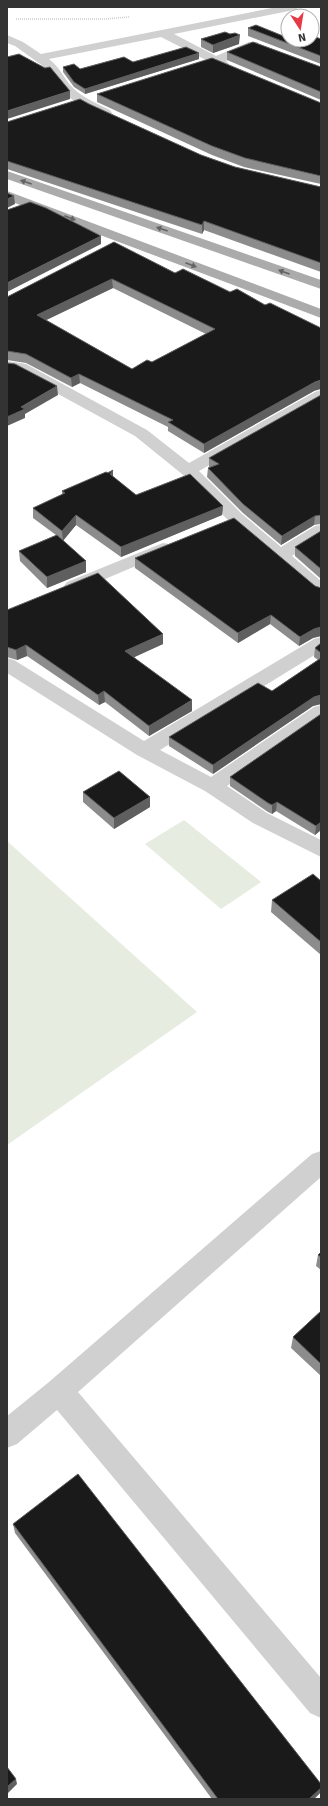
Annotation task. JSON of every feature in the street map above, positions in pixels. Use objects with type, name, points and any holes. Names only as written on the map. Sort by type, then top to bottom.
[{"type":"main road","points":[[7,175],[321,286]]},
{"type":"main road","points":[[7,194],[321,314]]},
{"type":"street","points":[[40,58],[294,7]]},
{"type":"street","points":[[210,23],[228,32]]},
{"type":"street","points":[[162,33],[215,61],[236,70]]},
{"type":"street","points":[[241,38],[266,50]]},
{"type":"street","points":[[7,39],[19,44],[51,66],[75,102],[115,117]]},
{"type":"street","points":[[178,72],[215,61],[253,44]]},
{"type":"street","points":[[75,102],[96,96]]},
{"type":"street","points":[[13,212],[31,204]]},
{"type":"street","points":[[109,246],[123,239]]},
{"type":"street","points":[[7,366],[20,366],[141,433],[188,470],[229,521],[280,556],[321,590]]},
{"type":"street","points":[[188,470],[321,395]]},
{"type":"street","points":[[280,556],[321,530]]},
{"type":"street","points":[[57,592],[179,542]]},
{"type":"street","points":[[144,750],[321,643]]},
{"type":"street","points":[[7,664],[144,750],[212,786],[260,818],[321,850]]},
{"type":"street","points":[[212,786],[321,712]]},
{"type":"street","points":[[7,1434],[59,1391],[321,1162]]},
{"type":"street","points":[[59,1391],[321,1702]]},
{"type":"path","points":[[14,19],[105,19],[136,16]]},
{"type":"shaded area","points":[[184,820],[261,882],[221,909],[145,844]]},
{"type":"shaded area","points":[[7,841],[197,1012],[7,1145]]},
{"type":"building","points":[[256,25],[280,35],[280,40],[248,28]]},
{"type":"building","points":[[225,32],[240,35],[213,45],[201,39]]},
{"type":"building","points":[[321,39],[321,56],[300,48],[320,48]]},
{"type":"building","points":[[253,42],[321,67],[321,92],[227,52]]},
{"type":"building","points":[[186,47],[199,53],[85,89],[74,82],[63,67],[74,64],[80,69],[124,57],[133,62]]},
{"type":"building","points":[[19,54],[45,68],[50,67],[70,91],[7,111],[7,57]]},
{"type":"building","points":[[212,58],[321,103],[321,176],[245,158],[212,146],[97,94]]},
{"type":"building","points":[[80,99],[201,155],[235,167],[321,187],[321,263],[204,221],[202,225],[7,161],[7,122]]},
{"type":"building","points":[[7,193],[14,196],[7,199]]},
{"type":"building","points":[[30,202],[46,208],[101,236],[7,283],[7,210]]},
{"type":"building","points":[[114,242],[175,273],[183,269],[230,292],[237,289],[265,305],[270,303],[321,328],[321,380],[204,444],[168,422],[173,420],[79,374],[71,378],[26,354],[7,351],[7,297]],"holes":[[[112,279],[215,329],[152,362],[147,360],[132,369],[37,315]]]},
{"type":"building","points":[[7,363],[15,364],[57,386],[21,407],[25,409],[7,417]]},
{"type":"building","points":[[321,395],[321,515],[315,516],[282,536],[243,504],[208,468],[219,464],[209,458]]},
{"type":"building","points":[[113,470],[110,474],[136,495],[190,474],[223,506],[121,547],[76,515],[62,531],[33,508],[65,493],[62,491]]},
{"type":"building","points":[[234,518],[315,586],[321,588],[321,627],[314,629],[300,637],[271,615],[238,633],[135,558]]},
{"type":"building","points":[[321,531],[321,569],[295,547]]},
{"type":"building","points":[[57,535],[86,561],[47,577],[19,551]]},
{"type":"building","points":[[98,573],[163,634],[125,651],[192,700],[149,726],[104,691],[98,695],[26,645],[16,650],[7,647],[7,610]]},
{"type":"building","points":[[321,643],[321,653],[315,648]]},
{"type":"building","points":[[321,658],[321,695],[314,697],[213,765],[169,737],[258,683],[272,691]]},
{"type":"building","points":[[321,714],[321,822],[316,826],[277,802],[272,805],[268,803],[230,777]]},
{"type":"building","points":[[119,771],[150,797],[114,818],[83,792]]},
{"type":"building","points":[[313,874],[321,881],[321,942],[272,900]]},
{"type":"building","points":[[321,1311],[321,1364],[293,1337]]},
{"type":"building","points":[[78,1474],[321,1784],[321,1788],[309,1799],[218,1799],[13,1524]]},
{"type":"building","points":[[7,1767],[16,1779],[7,1787]]}]
